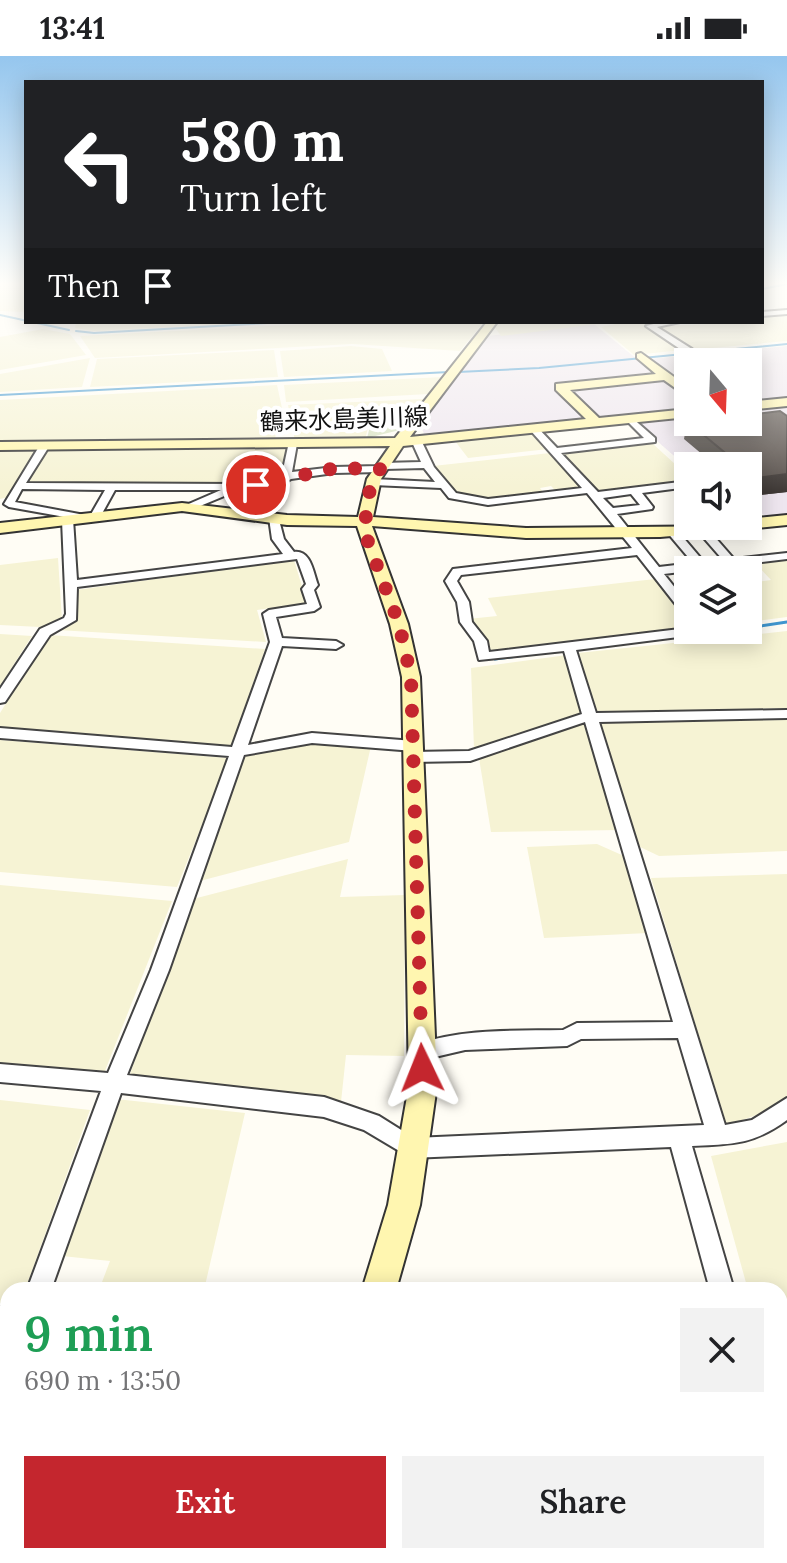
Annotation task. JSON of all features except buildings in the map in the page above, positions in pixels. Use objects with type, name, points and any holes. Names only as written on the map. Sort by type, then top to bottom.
[{"type":"main road","points":[[381,1282],[404,1205],[423,1085],[411,677],[399,624],[364,523],[379,473],[409,440],[468,352]]},
{"type":"main road","points":[[643,357],[674,382]]},
{"type":"main road","points":[[596,422],[560,387],[667,376]]},
{"type":"main road","points":[[762,405],[787,402]]},
{"type":"main road","name":"鶴来水島美川線","points":[[0,446],[372,442],[674,414]]},
{"type":"main road","points":[[0,528],[188,508],[274,518],[401,522],[526,533],[672,531]]},
{"type":"main road","points":[[762,523],[787,520]]},
{"type":"street","points":[[554,451],[652,440],[630,419]]},
{"type":"street","points":[[534,429],[610,512],[674,594]]},
{"type":"street","points":[[409,440],[453,496],[488,502],[674,486]]},
{"type":"street","points":[[286,479],[292,444]]},
{"type":"street","points":[[45,445],[9,504],[91,518],[112,486]]},
{"type":"street","points":[[379,473],[428,465]]},
{"type":"street","points":[[402,467],[407,484]]},
{"type":"street","points":[[188,508],[213,494],[336,468],[379,473],[407,484],[443,485]]},
{"type":"street","points":[[19,486],[247,487]]},
{"type":"street","points":[[610,512],[648,507],[634,491]]},
{"type":"street","points":[[274,518],[278,539],[291,556]]},
{"type":"street","points":[[0,699],[45,632],[70,620],[68,520]]},
{"type":"street","points":[[672,531],[693,556]]},
{"type":"street","points":[[712,540],[726,556]]},
{"type":"street","points":[[640,551],[457,572],[451,581],[463,602],[466,622],[480,641],[484,657],[674,634]]},
{"type":"street","points":[[42,1282],[114,1083],[160,970],[277,642],[269,614],[314,607],[308,589],[312,585],[301,555],[70,584]]},
{"type":"street","points":[[762,559],[787,556]]},
{"type":"street","points":[[656,571],[674,569]]},
{"type":"street","points":[[277,642],[336,645]]},
{"type":"street","points":[[569,647],[717,1133]]},
{"type":"street","points":[[0,733],[237,752],[312,738],[413,752],[470,756],[592,717],[787,714]]},
{"type":"street","points":[[422,1051],[465,1041],[567,1038],[577,1031],[687,1030]]},
{"type":"street","points":[[0,1073],[324,1107],[371,1123],[411,1148],[738,1134],[758,1128],[787,1108]]},
{"type":"street","points":[[679,1138],[720,1282]]},
{"type":"shaded area","points":[[0,352],[84,352],[86,355],[0,370]]},
{"type":"shaded area","points":[[91,352],[199,352],[95,358]]},
{"type":"shaded area","points":[[274,352],[278,377],[90,387],[97,359]]},
{"type":"shaded area","points":[[280,352],[384,352],[392,371],[284,377]]},
{"type":"shaded area","points":[[474,352],[629,352],[638,360],[674,357],[674,436],[762,436],[762,352],[787,352],[787,516],[768,518],[762,514],[762,452],[674,452],[674,456],[626,414],[424,434],[420,424]]},
{"type":"shaded area","points":[[90,358],[82,387],[0,392],[0,374]]},
{"type":"shaded area","points":[[443,377],[428,394],[286,402],[284,385]]},
{"type":"shaded area","points":[[277,385],[287,431],[275,432],[276,442],[0,444],[0,400]]},
{"type":"shaded area","points":[[424,399],[414,411],[372,411],[365,440],[295,441],[288,405]]},
{"type":"shaded area","points":[[534,433],[548,449],[468,458],[455,441]]},
{"type":"shaded area","points":[[652,443],[674,463],[674,484],[597,492],[558,454]]},
{"type":"shaded area","points":[[286,448],[282,476],[246,484],[23,484],[45,449]]},
{"type":"shaded area","points":[[38,449],[9,497],[0,499],[0,450]]},
{"type":"shaded area","points":[[550,453],[582,490],[558,493],[551,486],[540,488],[545,495],[477,499],[456,495],[433,466]]},
{"type":"shaded area","points":[[58,558],[62,620],[40,627],[0,625],[0,565]]},
{"type":"shaded area","points":[[787,559],[787,617],[762,620],[762,581],[771,580],[762,570],[762,562]]},
{"type":"shaded area","points":[[294,560],[307,603],[257,610],[266,642],[57,630],[75,619],[76,590]]},
{"type":"shaded area","points":[[655,579],[674,603],[674,629],[488,654],[468,619],[497,616],[488,598]]},
{"type":"shaded area","points":[[787,631],[787,708],[596,713],[578,653],[674,643],[762,644],[762,634]]},
{"type":"shaded area","points":[[0,634],[32,636],[0,686]]},
{"type":"shaded area","points":[[49,635],[265,649],[231,746],[0,727],[0,713]]},
{"type":"shaded area","points":[[567,655],[582,714],[474,749],[471,668]]},
{"type":"shaded area","points":[[787,720],[787,851],[659,856],[636,845],[599,721]]},
{"type":"shaded area","points":[[583,721],[589,725],[619,830],[491,832],[479,758]]},
{"type":"shaded area","points":[[0,740],[229,758],[177,887],[0,872]]},
{"type":"shaded area","points":[[324,743],[371,746],[349,842],[196,882],[240,754],[284,745]]},
{"type":"shaded area","points":[[597,844],[624,856],[648,933],[544,938],[527,847]]},
{"type":"shaded area","points":[[348,859],[340,897],[405,895],[404,1056],[346,1055],[341,1102],[129,1077],[193,899]]},
{"type":"shaded area","points":[[787,874],[787,1097],[776,1108],[726,1126],[651,878]]},
{"type":"shaded area","points":[[0,885],[172,901],[101,1081],[0,1070]]},
{"type":"shaded area","points":[[116,1099],[245,1113],[206,1282],[102,1282],[110,1261],[62,1256]]},
{"type":"shaded area","points":[[0,1100],[90,1110],[28,1282],[0,1282]]},
{"type":"shaded area","points":[[787,1142],[787,1282],[746,1282],[711,1156]]},
{"type":"green space","points":[[374,411],[414,412],[400,430],[367,438]]},
{"type":"waterway","points":[[458,372],[539,368],[701,352]]},
{"type":"waterway","points":[[0,395],[449,372]]},
{"type":"waterway","points":[[762,626],[787,622]]},
{"type":"waterway","points":[[495,659],[525,655]]},
{"type":"route","points":[[256,485],[336,468],[380,469],[365,508],[364,531],[399,624],[411,677],[422,1068]]}]
